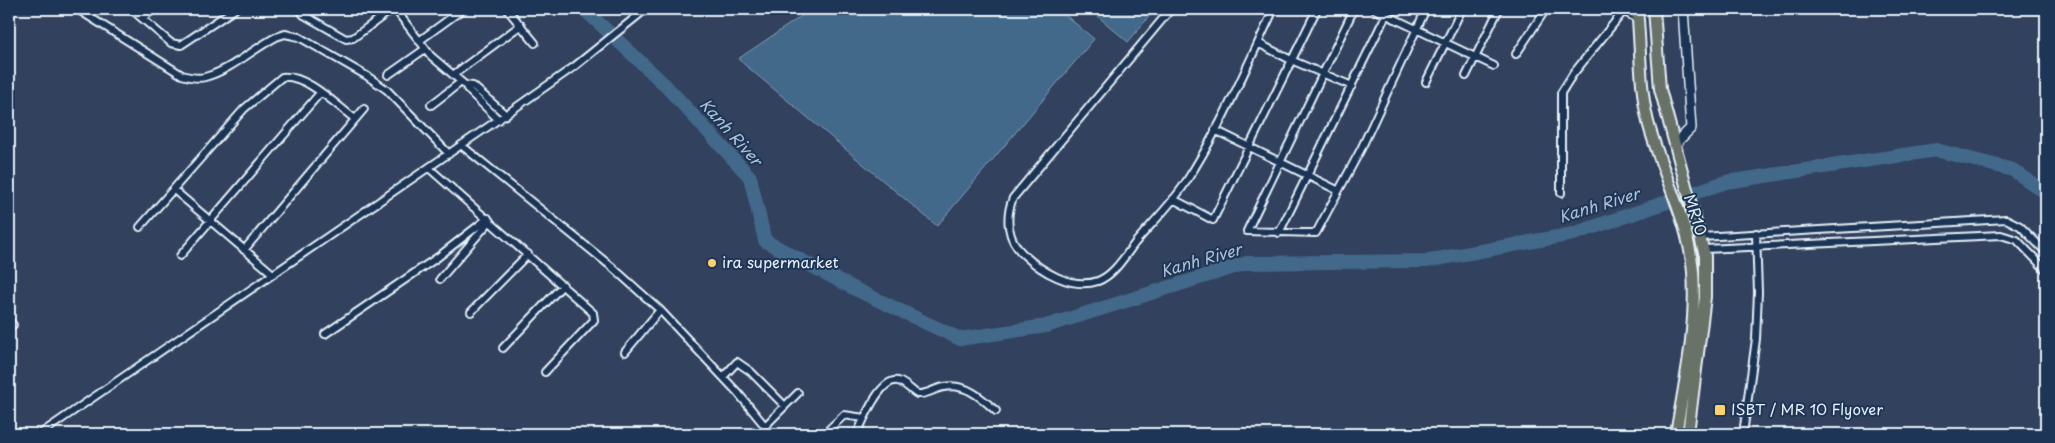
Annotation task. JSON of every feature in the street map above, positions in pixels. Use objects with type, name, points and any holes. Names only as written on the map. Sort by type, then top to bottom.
[{"type":"main road","name":"MR10","points":[[1654,9],[1660,89],[1704,249],[1705,297],[1688,434]]},
{"type":"main road","name":"MR10","points":[[1637,14],[1642,90],[1648,122],[1684,230],[1693,272],[1693,318],[1676,434]]},
{"type":"street","points":[[76,9],[182,75],[195,78],[204,77],[226,68],[276,37],[285,34],[299,37],[338,58],[388,90],[449,154]]},
{"type":"street","points":[[131,9],[171,43],[181,45],[235,9]]},
{"type":"street","points":[[142,18],[155,9]]},
{"type":"street","points":[[299,9],[304,15],[336,35],[350,39],[387,13]]},
{"type":"street","points":[[304,15],[313,9]]},
{"type":"street","points":[[395,9],[424,48],[463,83],[499,120]]},
{"type":"street","points":[[419,41],[463,9]]},
{"type":"street","points":[[507,9],[535,43]]},
{"type":"street","points":[[40,434],[499,120],[575,66],[646,9]]},
{"type":"street","points":[[1171,9],[1013,198],[1007,222],[1019,249],[1036,266],[1054,277],[1080,282],[1098,281],[1112,271],[1173,199],[1184,185],[1215,130],[1274,9]]},
{"type":"street","points":[[1173,199],[1213,220],[1317,9]]},
{"type":"street","points":[[1354,9],[1247,231],[1316,233],[1337,190],[1361,149],[1426,9]]},
{"type":"street","points":[[1374,9],[1387,12],[1416,30],[1494,66]]},
{"type":"street","points":[[1426,82],[1462,9]]},
{"type":"street","points":[[1466,76],[1499,9]]},
{"type":"street","points":[[1516,54],[1546,9]]},
{"type":"street","points":[[1675,144],[1691,128],[1683,9]]},
{"type":"street","points":[[1562,193],[1561,93],[1621,10],[1637,14]]},
{"type":"street","points":[[1279,233],[1387,12]]},
{"type":"street","points":[[452,75],[521,25]]},
{"type":"street","points":[[1258,43],[1291,60],[1352,86]]},
{"type":"street","points":[[388,75],[424,48]]},
{"type":"street","points":[[140,227],[244,109],[274,82],[289,76],[301,80],[355,119]]},
{"type":"street","points":[[463,83],[472,86],[506,115]]},
{"type":"street","points":[[431,105],[463,83]]},
{"type":"street","points":[[180,256],[320,93]]},
{"type":"street","points":[[481,103],[487,98]]},
{"type":"street","points":[[244,250],[364,109]]},
{"type":"street","points":[[1215,130],[1281,160],[1337,190]]},
{"type":"street","points":[[461,145],[612,267],[660,310],[723,377],[765,426],[769,434]]},
{"type":"street","points":[[429,168],[589,308],[594,320],[545,372]]},
{"type":"street","points":[[174,190],[273,274]]},
{"type":"street","points":[[1701,237],[2006,219],[2020,226],[2046,252]]},
{"type":"street","points":[[440,279],[489,220]]},
{"type":"street","points":[[325,334],[489,220]]},
{"type":"street","points":[[1743,434],[1756,339],[1758,292],[1756,233]]},
{"type":"street","points":[[1704,249],[2001,236],[2017,240],[2046,270]]},
{"type":"street","points":[[471,312],[528,254]]},
{"type":"street","points":[[503,348],[563,285]]},
{"type":"street","points":[[625,352],[660,310]]},
{"type":"street","points":[[723,377],[737,362],[750,371],[785,406]]},
{"type":"street","points":[[857,434],[864,418],[881,391],[896,381],[918,394],[945,386],[962,387],[982,398],[996,411]]},
{"type":"street","points":[[765,426],[798,393]]},
{"type":"street","points":[[824,434],[844,415],[864,418]]},
{"type":"water","points":[[812,9],[1058,9],[1094,39],[937,226],[738,59]]},
{"type":"water","points":[[1089,9],[1147,9],[1152,13],[1128,42]]},
{"type":"waterway","name":"Kanh River","points":[[584,9],[664,84],[750,177],[765,241],[857,290],[960,339],[1046,326],[1247,263],[1426,261],[1573,234],[1726,182],[1936,150],[2013,170],[2046,193]]},
{"type":"place","name":"ira supermarket","points":[[712,263]]},
{"type":"place","name":"ISBT / MR 10 Flyover","points":[[1720,410]]}]
